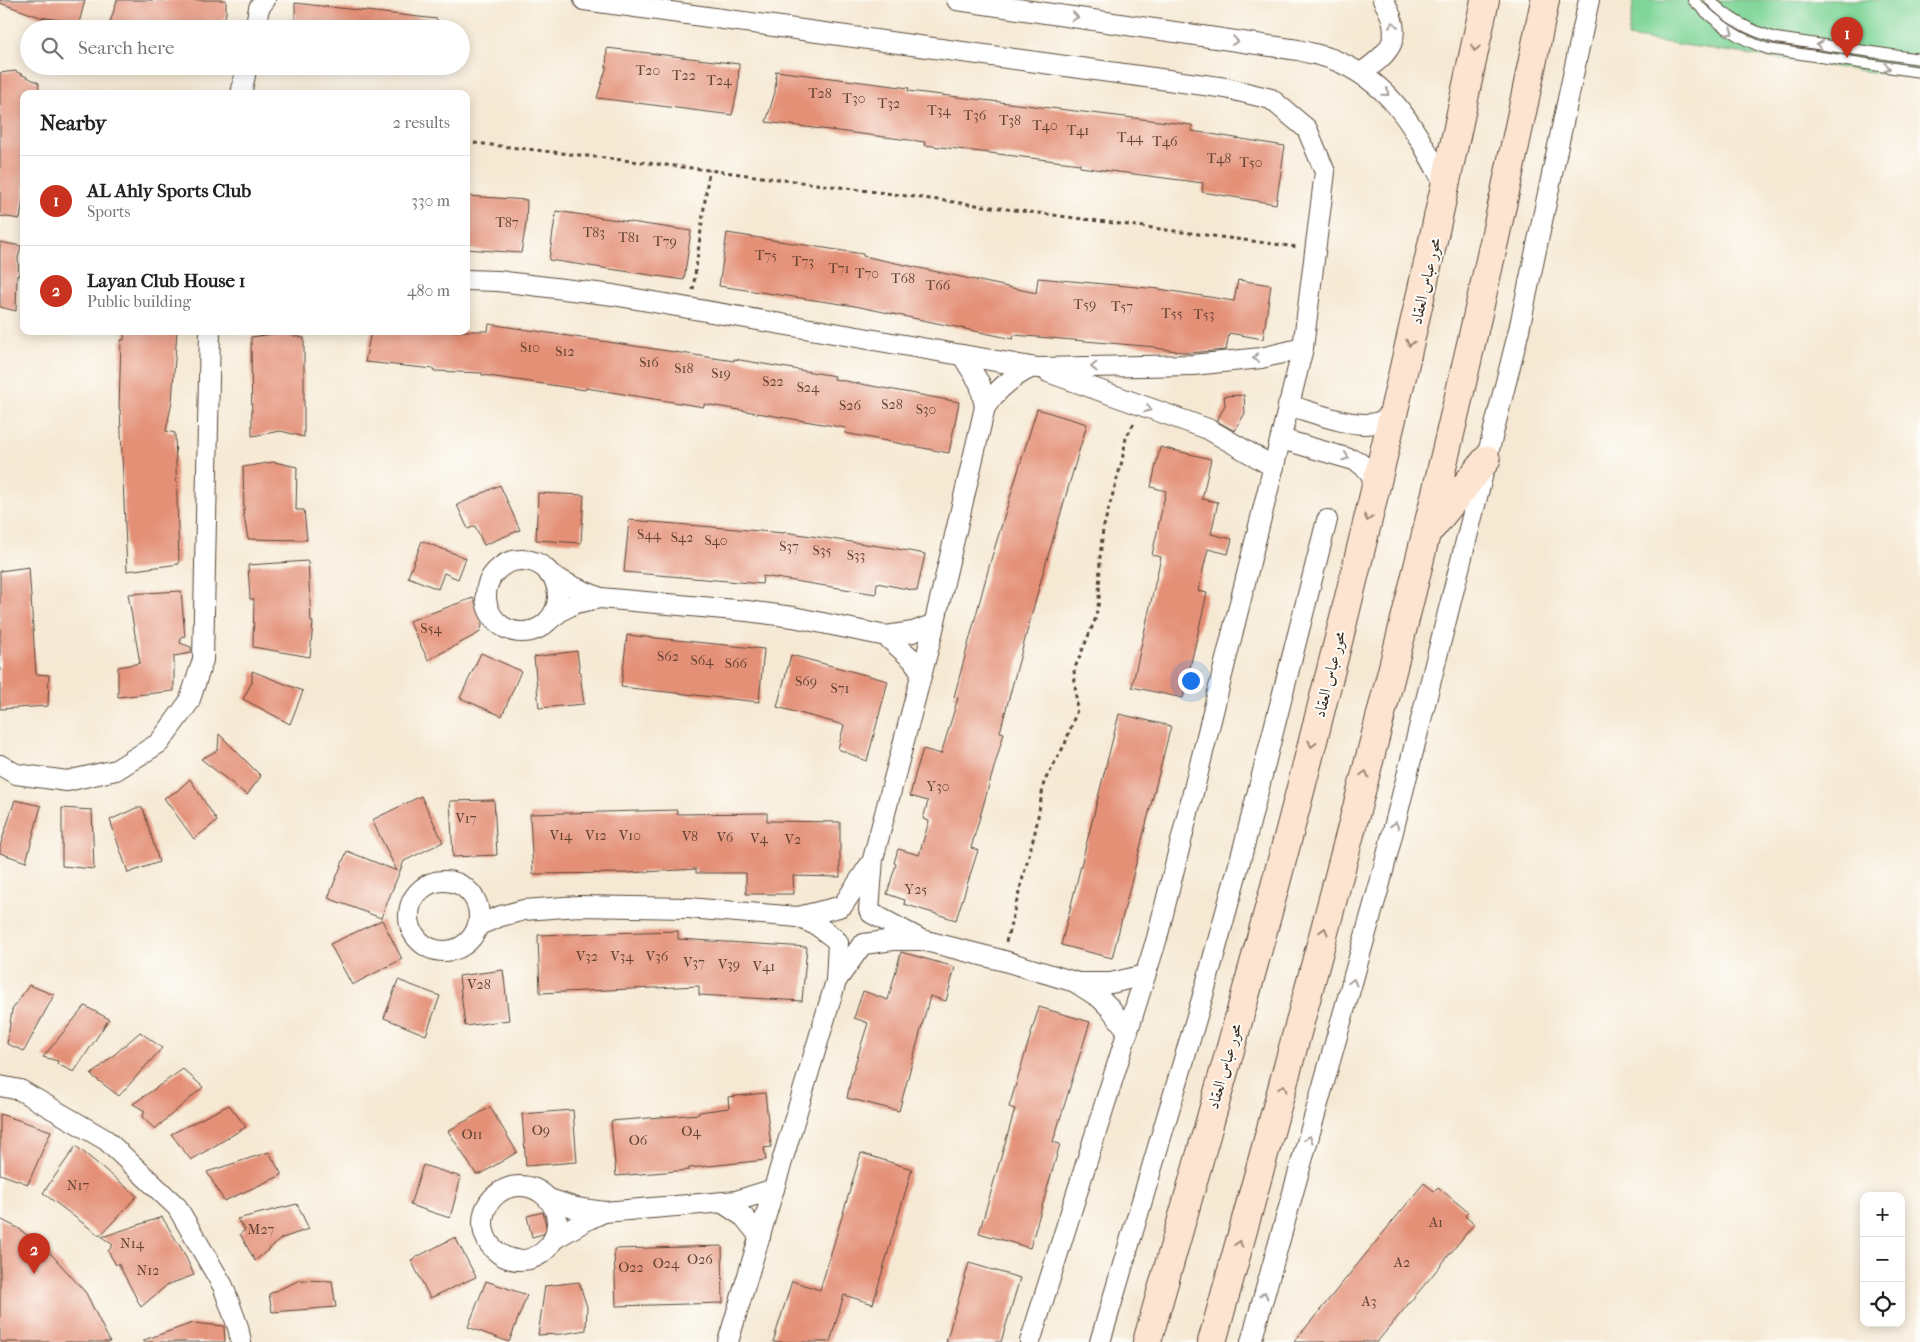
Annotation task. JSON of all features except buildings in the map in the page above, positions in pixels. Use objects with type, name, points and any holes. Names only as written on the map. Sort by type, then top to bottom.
[{"type":"main road","name":"محور عباس العقاد","points":[[1147,1342],[1305,774],[1394,416],[1446,187],[1485,0]]},
{"type":"main road","points":[[1212,1342],[1292,1058],[1445,460],[1514,157],[1545,0]]},
{"type":"main road","points":[[1426,534],[1486,460]]},
{"type":"street","points":[[584,0],[1226,88],[1271,99],[1307,129],[1325,172],[1303,348],[1157,938],[1030,1342]]},
{"type":"street","points":[[957,0],[1298,50],[1331,58],[1361,73],[1391,98],[1408,119],[1446,187]]},
{"type":"street","points":[[1361,73],[1386,55],[1394,40],[1394,24],[1384,0]]},
{"type":"street","points":[[1251,1342],[1380,883],[1519,330],[1589,0]]},
{"type":"street","points":[[257,20],[260,3]]},
{"type":"street","points":[[242,90],[245,75]]},
{"type":"street","points":[[470,280],[498,281],[556,288],[691,308],[1035,367],[1202,364],[1261,358],[1303,348]]},
{"type":"street","points":[[0,765],[16,774],[67,781],[116,770],[159,743],[189,702],[203,660],[210,335]]},
{"type":"street","points":[[836,981],[846,970],[862,945],[870,938],[874,930],[874,922],[870,912],[873,860],[934,624],[985,407],[980,384],[962,355]]},
{"type":"street","points":[[985,407],[1009,380],[1035,367],[1142,407],[1208,429],[1274,467]]},
{"type":"street","points":[[1288,405],[1360,423],[1376,423],[1394,416]]},
{"type":"street","points":[[1281,439],[1357,461],[1368,470],[1376,483]]},
{"type":"street","points":[[1100,1342],[1204,990],[1244,846],[1327,520]]},
{"type":"street","points":[[600,598],[576,604],[562,610],[540,627],[530,631],[519,632],[508,629],[498,623],[491,614],[487,604],[486,593],[489,582],[495,572],[513,561],[525,560],[536,563],[549,574],[600,598],[747,610],[886,636],[913,632],[934,624]]},
{"type":"street","points":[[549,574],[557,588],[558,599],[555,610],[549,620]]},
{"type":"street","points":[[886,636],[912,659],[922,672]]},
{"type":"street","points":[[728,1342],[836,981],[837,940],[831,931],[830,922],[833,914],[841,906],[873,860]]},
{"type":"street","points":[[442,880],[454,882],[464,886],[478,903],[479,925],[474,936],[467,944],[457,949],[435,950],[425,946],[411,929],[410,907],[414,896],[422,888],[442,880]]},
{"type":"street","points":[[472,894],[497,904],[524,910]]},
{"type":"street","points":[[798,917],[856,903],[922,940],[1001,960],[1075,982],[1111,983],[1145,975]]},
{"type":"street","points":[[479,925],[501,916],[524,910],[578,906],[697,908],[798,917],[818,926],[849,947],[893,940],[922,940]]},
{"type":"street","points":[[1075,982],[1100,998],[1120,1019],[1128,1031]]},
{"type":"street","points":[[0,1086],[20,1090],[106,1140],[177,1207],[223,1286],[238,1327],[241,1342]]},
{"type":"street","points":[[549,1199],[557,1216],[558,1227],[554,1239],[548,1248],[528,1260],[516,1260],[505,1257],[495,1250],[488,1241],[484,1230],[483,1219],[486,1207],[492,1198],[502,1190],[513,1186],[536,1189],[549,1199],[576,1208],[604,1212],[723,1203],[749,1198],[774,1189]]},
{"type":"street","points":[[723,1203],[744,1217],[760,1238]]},
{"type":"street","points":[[554,1239],[604,1212]]},
{"type":"lane","points":[[1693,0],[1728,31],[1761,46],[1824,58],[1920,72]]},
{"type":"lane","points":[[1710,0],[1728,16],[1740,23],[1762,34],[1776,38],[1920,59]]},
{"type":"path","points":[[470,142],[708,170],[1315,249]]},
{"type":"path","points":[[691,308],[708,170]]},
{"type":"path","points":[[1001,960],[1036,828],[1044,782],[1065,744],[1077,710],[1074,670],[1095,620],[1103,529],[1122,461],[1126,438],[1142,407]]},
{"type":"green space","points":[[1634,0],[1920,0],[1920,79],[1628,37]]},
{"type":"place","name":"AL Ahly Sports Club","points":[[1847,58]]},
{"type":"place","name":"Layan Club House 1","points":[[34,1274]]}]
